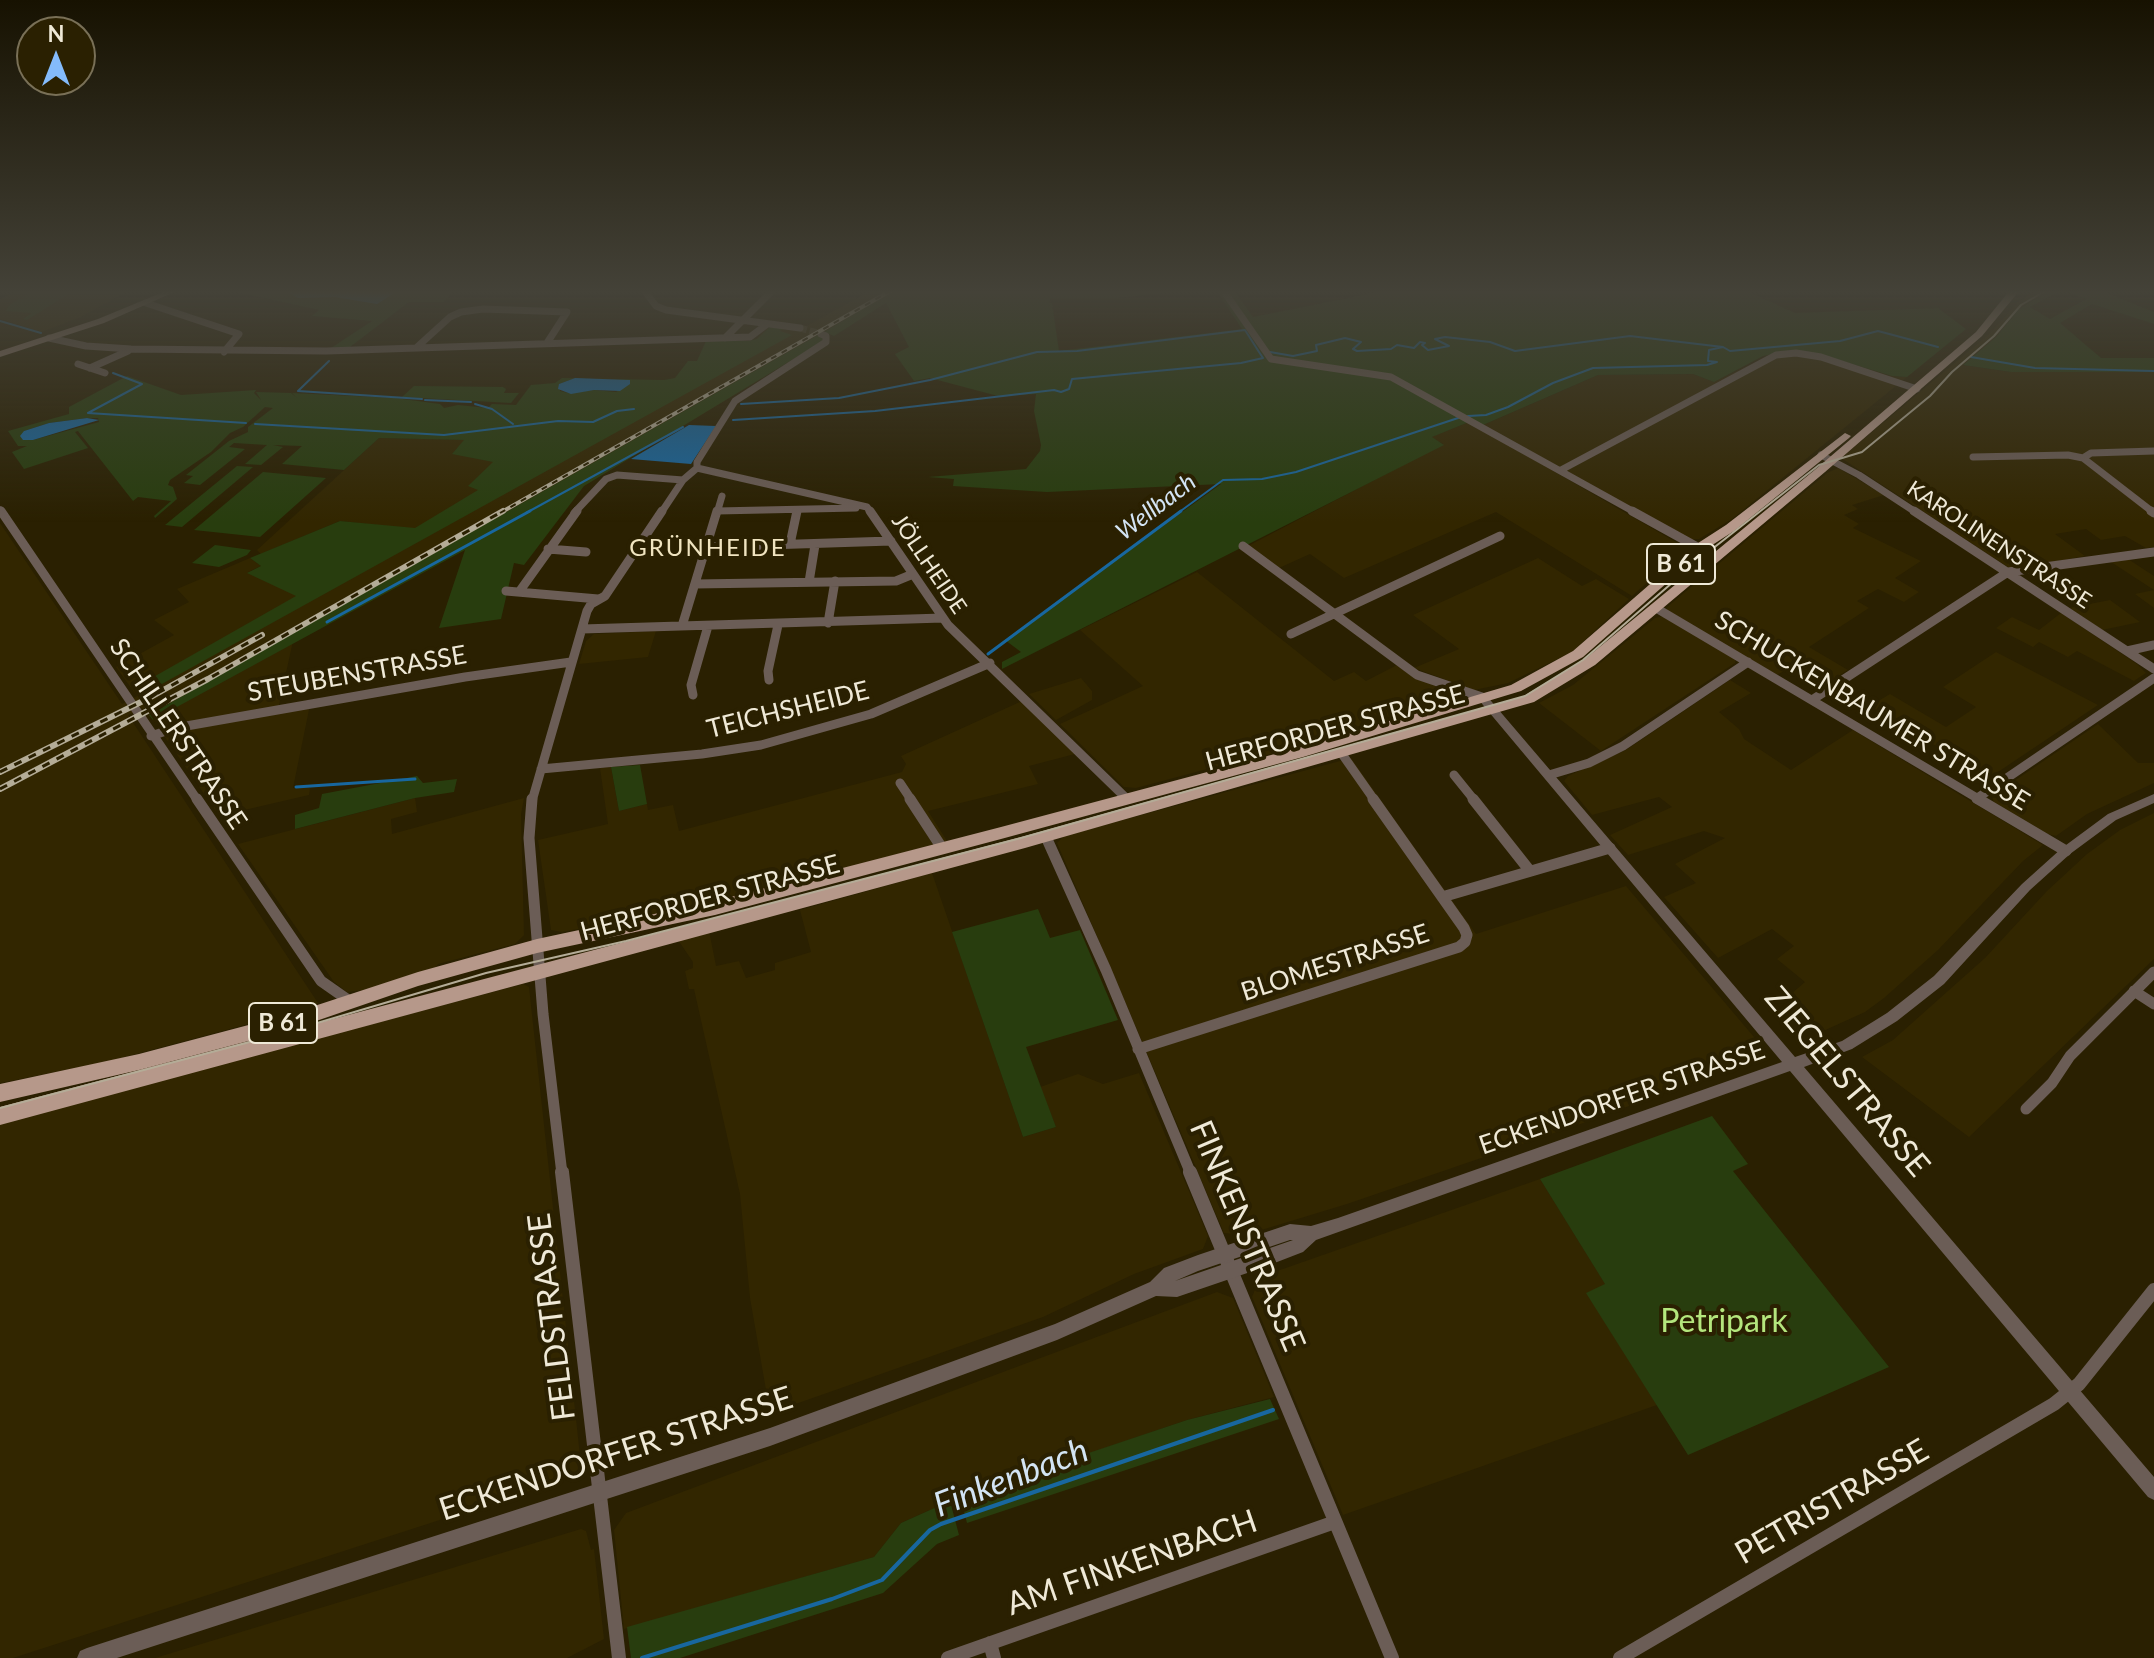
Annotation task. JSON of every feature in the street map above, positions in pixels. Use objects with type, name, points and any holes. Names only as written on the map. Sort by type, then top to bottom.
[{"type":"main road","name":"HERFORDER STRASSE","points":[[1912,387],[1933,367]]},
{"type":"main road","name":"HERFORDER STRASSE","points":[[0,1116],[1046,837],[1529,699],[1564,680],[1656,608],[1827,457],[1936,367]]},
{"type":"main road","name":"HERFORDER STRASSE","points":[[0,1093],[139,1062],[537,946],[715,908],[1303,752],[1529,682],[1578,654],[1699,548],[1827,457]]},
{"type":"main road","points":[[1699,548],[1713,558]]},
{"type":"main road","points":[[1025,826],[1039,828],[1046,837]]},
{"type":"street","points":[[539,970],[529,838],[532,800],[587,611],[605,596],[683,480],[697,468],[697,462],[735,401],[787,367]]},
{"type":"street","points":[[1327,367],[1391,377],[1699,548]]},
{"type":"street","points":[[1561,470],[1753,367]]},
{"type":"street","points":[[1852,367],[1912,387]]},
{"type":"street","points":[[90,368],[105,373]]},
{"type":"street","points":[[2083,458],[2091,453],[2154,451]]},
{"type":"street","points":[[1973,457],[2068,455],[2083,458],[2154,513]]},
{"type":"street","name":"KAROLINENSTRASSE","points":[[1827,457],[2154,669]]},
{"type":"street","name":"JÖLLHEIDE","points":[[697,468],[863,504],[891,541],[910,576],[943,618],[1127,799]]},
{"type":"street","points":[[519,592],[574,513],[610,476],[683,480]]},
{"type":"street","points":[[682,626],[722,496]]},
{"type":"street","points":[[717,511],[856,508]]},
{"type":"street","name":"SCHILLERSTRASSE","points":[[0,510],[151,736],[321,981],[351,1002]]},
{"type":"street","points":[[790,544],[797,510]]},
{"type":"street","points":[[1291,634],[1500,536]]},
{"type":"street","points":[[706,547],[891,541]]},
{"type":"street","points":[[809,582],[815,545]]},
{"type":"street","points":[[1243,546],[1417,675],[1482,697]]},
{"type":"street","points":[[548,549],[586,552]]},
{"type":"street","points":[[1812,700],[2008,572],[2154,552]]},
{"type":"street","points":[[695,584],[896,581],[910,576]]},
{"type":"street","points":[[828,623],[835,581]]},
{"type":"street","points":[[506,591],[598,599]]},
{"type":"street","name":"SCHUCKENBAUMER STRASSE","points":[[1656,608],[2066,851]]},
{"type":"street","points":[[582,629],[943,618]]},
{"type":"street","points":[[769,680],[768,671],[778,625]]},
{"type":"street","points":[[693,695],[691,685],[708,626]]},
{"type":"street","points":[[2127,651],[2154,645]]},
{"type":"street","name":"STEUBENSTRASSE","points":[[151,736],[175,728],[453,679],[571,662]]},
{"type":"street","points":[[1549,775],[1589,763],[1623,746],[1748,662]]},
{"type":"street","name":"TEICHSHEIDE","points":[[541,769],[702,754],[761,745],[871,714],[990,663]]},
{"type":"street","points":[[1976,799],[2154,678]]},
{"type":"street","points":[[1445,684],[1454,696],[1449,707]]},
{"type":"street","name":"ZIEGELSTRASSE","points":[[1482,697],[2154,1491]]},
{"type":"street","name":"BLOMESTRASSE","points":[[1138,1049],[1459,947],[1467,935],[1342,754]]},
{"type":"street","points":[[1454,775],[1530,871]]},
{"type":"street","points":[[900,783],[942,848]]},
{"type":"street","name":"ECKENDORFER STRASSE","points":[[87,1658],[600,1489],[770,1437],[1057,1332],[1156,1288],[1177,1289],[1228,1262],[1297,1247],[1311,1234],[1847,1045],[1922,995],[2026,887],[2066,851],[2112,817],[2154,798]]},
{"type":"street","name":"FINKENSTRASSE","points":[[1046,837],[1228,1262],[1392,1658]]},
{"type":"street","points":[[1442,897],[1610,848]]},
{"type":"street","name":"FELDSTRASSE","points":[[539,970],[619,1658]]},
{"type":"street","points":[[2026,1109],[2052,1083],[2070,1056],[2154,972]]},
{"type":"street","points":[[321,981],[327,1002],[321,1011]]},
{"type":"street","points":[[2134,991],[2154,1004]]},
{"type":"street","name":"PETRISTRASSE","points":[[1620,1658],[1639,1653],[2054,1404],[2079,1384],[2154,1290]]},
{"type":"street","name":"AM FINKENBACH","points":[[948,1658],[992,1650],[1335,1522]]},
{"type":"shaded area","points":[[703,367],[780,367],[584,486],[293,641],[279,705],[311,700],[293,788],[310,788],[309,795],[240,811],[222,820],[145,708],[128,715],[318,1003],[110,1061],[0,1083],[0,523],[122,704],[137,696],[116,667],[174,635],[154,620],[189,602],[177,589],[250,558],[261,566],[248,572],[403,528],[340,521],[261,554],[257,550],[379,438],[465,440],[453,453],[494,462],[471,484]]},
{"type":"shaded area","points":[[1744,367],[1863,367],[1907,377],[1732,519],[1699,539],[1688,539],[1483,425],[1598,375],[1693,374],[1714,382]]},
{"type":"shaded area","points":[[1949,367],[2011,372],[2154,372],[2154,547],[2146,548],[2125,536],[2101,540],[2086,529],[2055,534],[2085,556],[2020,568],[2008,567],[1841,458]]},
{"type":"shaded area","points":[[1469,422],[1686,548],[1632,596],[1496,512],[1344,578],[1310,554],[1279,568],[1248,546],[1443,444],[1431,437]]},
{"type":"shaded area","points":[[1838,468],[1884,495],[1852,505],[1858,509],[1844,515],[1859,524],[1853,528],[1921,561],[1895,578],[1919,592],[1904,602],[1878,589],[1857,601],[1869,608],[1809,647],[1848,670],[1827,683],[1796,664],[1777,675],[1668,612],[1666,608],[1827,473]]},
{"type":"shaded area","points":[[1538,558],[1582,586],[1596,579],[1629,599],[1572,652],[1508,683],[1474,690],[1414,668],[1459,649],[1413,615]]},
{"type":"shaded area","points":[[2128,559],[2154,576],[2154,590],[2111,562]]},
{"type":"shaded area","points":[[1197,572],[1334,681],[1354,672],[1366,681],[1397,665],[1417,679],[1445,689],[1449,698],[1238,764],[1226,764],[1136,788],[1124,787],[1060,724],[1143,686],[1080,630]]},
{"type":"shaded area","points":[[2154,590],[2154,608],[2135,594]]},
{"type":"shaded area","points":[[2110,600],[2140,622],[2102,630],[2069,608]]},
{"type":"shaded area","points":[[2061,613],[2146,673],[2134,681],[2077,651],[2068,657],[2039,642],[2033,647],[1996,628],[2012,617],[2039,630]]},
{"type":"shaded area","points":[[1664,616],[1735,659],[1735,663],[1601,751],[1539,703],[1573,685],[1655,618]]},
{"type":"shaded area","points":[[656,631],[648,657],[579,664],[586,641],[594,634]]},
{"type":"shaded area","points":[[1996,652],[2098,705],[1989,778],[1870,706],[1890,694],[1946,727],[1976,707],[1943,687]]},
{"type":"shaded area","points":[[1081,678],[1092,691],[1092,700],[1056,720],[1029,694]]},
{"type":"shaded area","points":[[1730,680],[1751,693],[1719,712],[1739,729],[1744,739],[1791,770],[1853,730],[2043,845],[2023,861],[1938,950],[1884,998],[1865,1012],[1821,1032],[1784,1000],[1805,982],[1777,959],[1794,946],[1772,929],[1718,958],[1664,897],[1696,883],[1675,864],[1725,838],[1704,831],[1628,855],[1610,835],[1672,807],[1659,797],[1592,815],[1564,781],[1568,776],[1626,750]]},
{"type":"shaded area","points":[[1022,701],[1075,754],[1029,766],[1038,784],[928,811],[947,841],[711,904],[562,932],[551,930],[538,840],[608,824],[600,768],[611,767],[619,811],[647,804],[648,810],[673,805],[679,831],[902,772],[906,764],[901,756]]},
{"type":"shaded area","points":[[2098,724],[2138,763],[2154,763],[2154,783],[2087,814],[2056,836],[2043,833],[1994,803],[1992,796]]},
{"type":"shaded area","points":[[1351,758],[1476,934],[1626,886],[1765,1050],[1762,1056],[1589,1121],[1347,1204],[1245,1235],[1224,1233],[1057,843],[1064,836]]},
{"type":"shaded area","points":[[415,798],[417,812],[391,819],[392,834],[524,798],[521,814],[524,935],[515,944],[438,964],[365,990],[347,992],[334,982],[238,844]]},
{"type":"shaded area","points":[[2154,813],[2154,959],[1969,1137],[1862,1057],[1893,1040],[1985,958],[2047,891],[2087,854],[2120,830]]},
{"type":"shaded area","points":[[932,873],[1023,1137],[1056,1127],[1040,1087],[1078,1074],[1103,1084],[1139,1073],[1208,1236],[1203,1249],[1134,1274],[1043,1317],[770,1413],[750,1298],[740,1194],[694,989],[689,989],[685,971],[693,968],[693,962],[678,940],[709,931],[716,966],[739,961],[746,978],[775,970],[775,963],[811,952],[800,910]]},
{"type":"shaded area","points":[[523,984],[529,987],[582,1474],[13,1658],[0,1658],[0,1122]]},
{"type":"shaded area","points":[[1540,1179],[1606,1285],[1587,1293],[1657,1405],[1343,1515],[1252,1297],[1260,1277]]},
{"type":"shaded area","points":[[1217,1292],[1233,1298],[1274,1397],[1187,1420],[1020,1477],[1022,1483],[962,1503],[960,1497],[950,1501],[901,1523],[874,1557],[624,1629],[614,1530],[626,1513]]},
{"type":"shaded area","points":[[581,1529],[586,1531],[591,1550],[594,1549],[604,1639],[567,1658],[155,1658]]},
{"type":"green space","points":[[683,367],[734,367],[160,685],[150,679],[296,596],[247,573],[261,566],[250,558],[340,521],[415,528],[478,490],[468,486],[493,462],[452,454],[464,440],[379,438],[344,470],[282,464],[302,446],[273,445],[283,447],[261,465],[245,464],[267,445],[234,443],[229,447],[245,449],[200,485],[184,483],[193,476],[186,475],[229,441],[248,432],[248,427],[273,408],[265,407],[243,427],[230,433],[211,452],[170,480],[168,485],[173,487],[177,499],[155,518],[171,501],[138,497],[133,501],[78,431],[75,432],[88,448],[24,469],[12,452],[27,446],[18,446],[8,431],[69,414],[69,407],[127,376],[181,395],[256,390],[254,393],[261,400],[256,392],[291,393],[297,398],[292,393],[395,398],[440,404],[444,408],[458,405],[488,408],[492,404],[516,405],[531,385],[555,383],[562,378],[574,378],[559,384],[560,391],[568,393],[594,390],[616,392],[630,383],[630,380],[590,379],[675,378]],"holes":[[[98,418],[99,422],[33,440],[24,431],[49,423]]]},
{"type":"green space","points":[[761,367],[780,367],[584,486],[524,565],[514,563],[501,619],[439,628],[465,550],[153,720],[149,715]]},
{"type":"green space","points":[[904,367],[1742,367],[1714,382],[1693,374],[1598,375],[1483,425],[1469,422],[1432,437],[1444,445],[1002,669],[1002,662],[1021,652],[1005,640],[1221,484],[1047,492],[953,486],[954,479],[928,477],[1026,469],[1041,445],[1034,411],[1036,394],[998,396],[930,378],[914,381]]},
{"type":"green space","points":[[1863,367],[1919,367],[1907,377]]},
{"type":"green space","points":[[1979,367],[2154,367],[2154,372],[2011,372]]},
{"type":"green space","points":[[414,386],[503,387],[506,389],[504,393],[519,393],[511,403],[402,397]]},
{"type":"green space","points":[[237,466],[253,467],[182,527],[165,525]]},
{"type":"green space","points":[[263,472],[326,478],[260,537],[194,530]]},
{"type":"green space","points":[[215,545],[251,550],[247,555],[219,567],[192,563]]},
{"type":"green space","points":[[640,765],[647,804],[619,811],[611,767]]},
{"type":"green space","points":[[417,776],[423,783],[457,779],[454,792],[415,798],[295,829],[295,815],[319,808],[322,794]]},
{"type":"green space","points":[[1038,909],[1050,938],[1080,930],[1118,1020],[1026,1047],[1056,1127],[1023,1137],[952,932]]},
{"type":"green space","name":"Petripark","points":[[1712,1116],[1748,1164],[1733,1171],[1889,1367],[1688,1455],[1586,1293],[1605,1284],[1540,1179]]},
{"type":"green space","points":[[1270,1399],[1279,1419],[967,1523],[962,1503],[1021,1483],[1020,1476],[1187,1420]]},
{"type":"green space","points":[[950,1501],[959,1535],[937,1544],[883,1593],[680,1658],[631,1658],[627,1627],[874,1557],[901,1523]]},
{"type":"water","points":[[575,378],[630,380],[630,384],[620,391],[594,390],[571,394],[558,389],[559,384]]},
{"type":"water","points":[[87,418],[99,420],[33,440],[23,440],[20,436],[24,431],[49,423]]},
{"type":"water","points":[[689,425],[716,426],[691,464],[631,459]]},
{"type":"waterway","points":[[322,367],[298,391],[422,399]]},
{"type":"waterway","points":[[741,404],[839,398],[978,367]]},
{"type":"waterway","points":[[733,420],[875,411],[1054,390],[1061,392],[1069,389],[1072,379],[1195,367]]},
{"type":"waterway","name":"Wellbach","points":[[1468,416],[1486,415],[1508,407],[1553,383],[1593,368],[1617,367]]},
{"type":"waterway","name":"Wellbach","points":[[2031,367],[2154,371]]},
{"type":"waterway","points":[[113,373],[142,384],[88,413],[246,423]]},
{"type":"waterway","points":[[425,400],[471,402]]},
{"type":"waterway","points":[[475,404],[492,409],[513,424]]},
{"type":"waterway","points":[[255,424],[444,435],[558,421],[593,422],[617,411],[634,409]]},
{"type":"waterway","name":"Wellbach","points":[[1178,513],[1223,480],[1262,479],[1296,472],[1461,417]]},
{"type":"waterway","points":[[526,513],[683,427]]},
{"type":"waterway","points":[[327,622],[530,511]]},
{"type":"waterway","name":"Wellbach","points":[[988,654],[1181,511]]},
{"type":"waterway","name":"Wellbach","points":[[296,787],[415,779]]},
{"type":"waterway","name":"Finkenbach","points":[[642,1658],[832,1599],[882,1580],[930,1530],[941,1524],[1273,1410]]},
{"type":"tram line","points":[[0,1108],[280,1034],[486,973],[626,941],[1021,838],[1525,696],[1583,660],[1702,557],[1819,465],[1862,452],[1930,396],[1957,367]]},
{"type":"railway","points":[[500,513],[756,367]]},
{"type":"railway","points":[[0,789],[208,679],[503,511]]},
{"type":"railway","points":[[0,772],[149,698],[262,635]]},
{"type":"district","name":"GRÜNHEIDE","points":[[708,548]]}]
